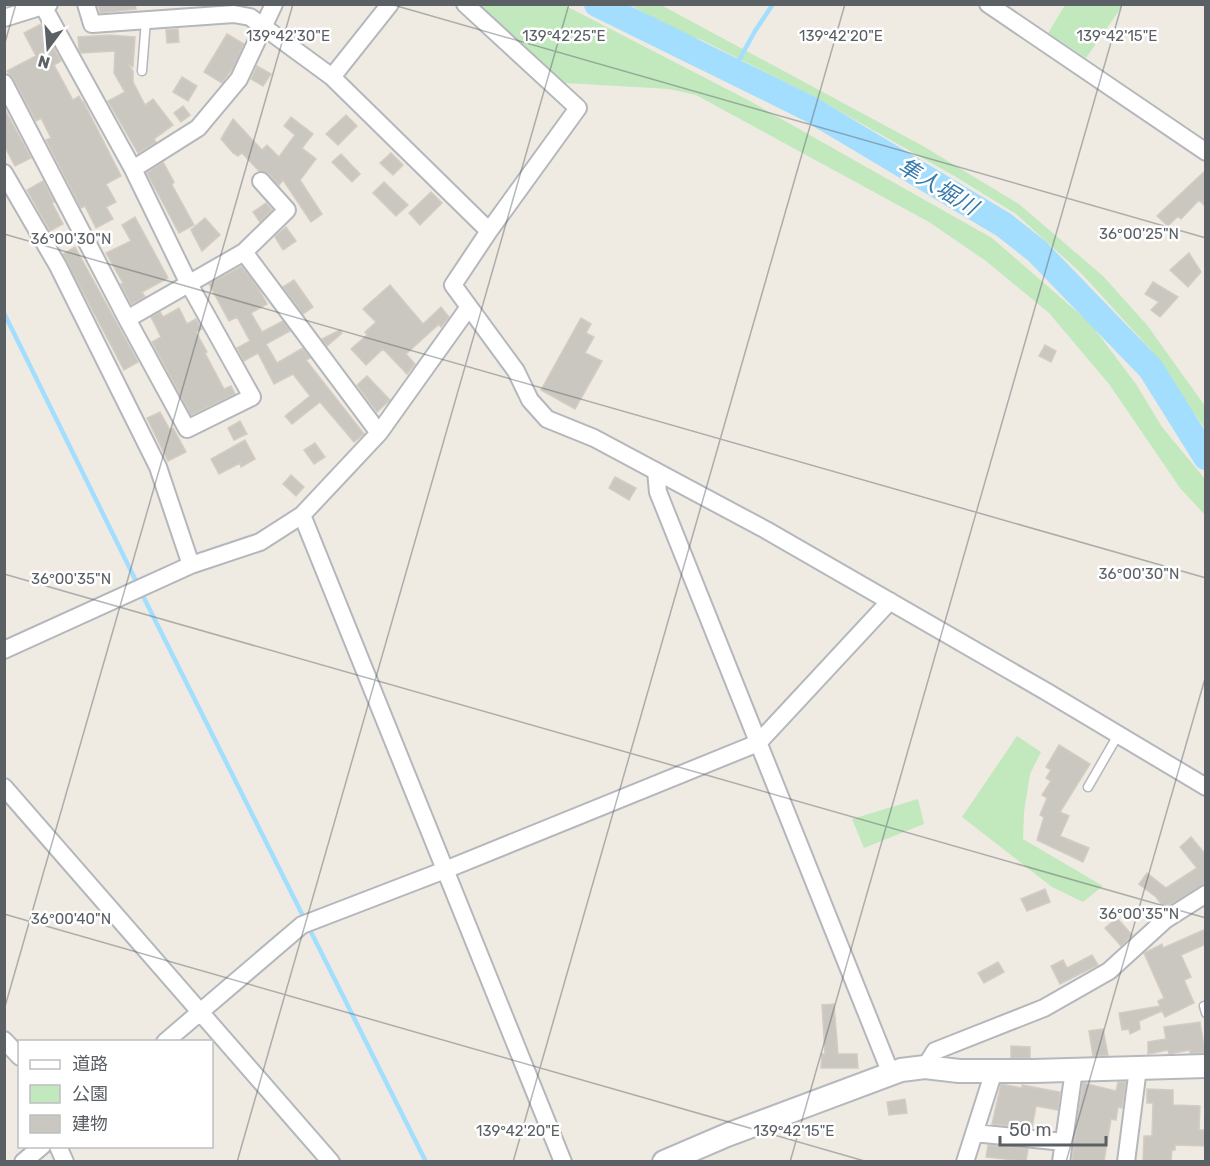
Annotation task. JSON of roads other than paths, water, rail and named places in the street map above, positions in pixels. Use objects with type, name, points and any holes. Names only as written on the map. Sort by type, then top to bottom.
[{"type":"street","points":[[86,4],[92,24],[234,14],[250,17],[332,77],[489,231]]},
{"type":"street","points":[[133,169],[198,128],[239,79],[274,4]]},
{"type":"street","points":[[332,77],[390,4]]},
{"type":"street","points":[[465,4],[578,108],[453,285],[516,371],[530,400],[548,419],[594,438],[766,530],[1206,787]]},
{"type":"street","points":[[988,4],[1206,152]]},
{"type":"street","points":[[4,18],[46,5],[133,169],[189,284],[252,397],[187,429],[4,83]]},
{"type":"street","points":[[4,173],[58,266],[158,467],[191,565]]},
{"type":"street","points":[[127,319],[244,252],[287,210],[261,181]]},
{"type":"street","points":[[244,252],[379,433]]},
{"type":"street","points":[[4,650],[191,565],[260,542],[302,515],[379,433],[470,308]]},
{"type":"street","points":[[656,471],[658,492],[891,1074]]},
{"type":"street","points":[[302,515],[563,1161]]},
{"type":"street","points":[[166,1040],[302,925],[445,870],[758,743],[890,601]]},
{"type":"street","points":[[4,787],[330,1161]]},
{"type":"street","points":[[925,1067],[934,1051],[1044,1008],[1109,971],[1165,921],[1206,894]]},
{"type":"street","points":[[4,1040],[18,1056]]},
{"type":"street","points":[[664,1161],[901,1070],[925,1067],[994,1071],[1206,1066]]},
{"type":"street","points":[[1126,1161],[1138,1068]]},
{"type":"street","points":[[1061,1161],[1074,1070]]},
{"type":"street","points":[[965,1161],[994,1071]]},
{"type":"street","points":[[974,1133],[1064,1142]]},
{"type":"street","points":[[23,1161],[39,1148]]},
{"type":"lane","points":[[141,71],[146,20]]},
{"type":"lane","points":[[1088,787],[1118,735]]},
{"type":"waterway","name":"隼人堀川","points":[[597,4],[810,109],[1004,225],[1037,251],[1151,369],[1206,457]]},
{"type":"waterway","points":[[733,71],[773,4]]},
{"type":"waterway","points":[[4,313],[138,585]]},
{"type":"waterway","points":[[141,592],[426,1162]]}]
